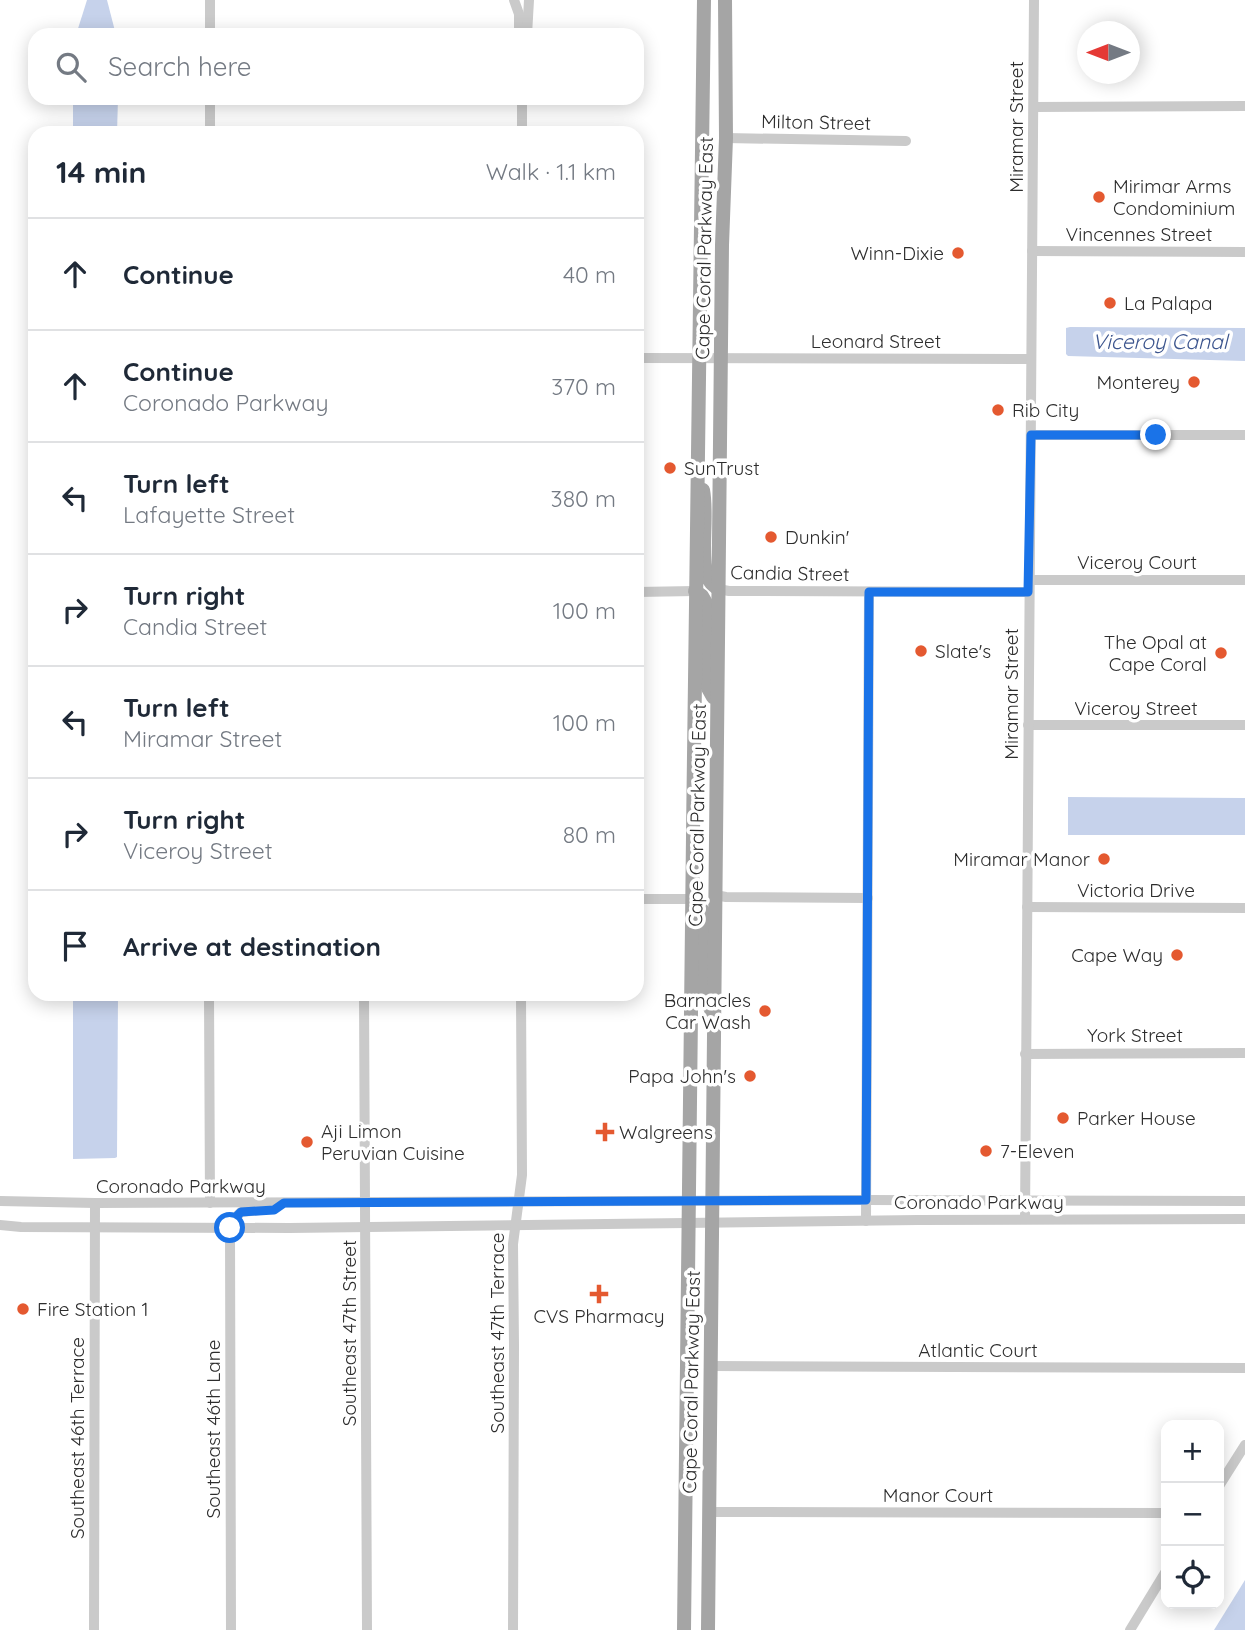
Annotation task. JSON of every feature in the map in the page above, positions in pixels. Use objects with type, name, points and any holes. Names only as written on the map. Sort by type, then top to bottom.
[{"type":"main road","name":"Cape Coral Parkway East","points":[[684,1630],[696,477],[704,0]]},
{"type":"main road","name":"Cape Coral Parkway East","points":[[708,1630],[718,589],[726,138],[725,0]]},
{"type":"main road","points":[[696,477],[703,489],[705,501],[706,569],[710,583],[718,589]]},
{"type":"main road","points":[[695,591],[706,603],[708,688],[717,704]]},
{"type":"main road","points":[[694,781],[701,805],[702,873],[707,887],[715,895]]},
{"type":"main road","points":[[693,899],[703,911],[705,996],[714,1016]]},
{"type":"street","points":[[209,0],[209,28]]},
{"type":"street","points":[[514,0],[519,14],[519,28]]},
{"type":"street","points":[[527,28],[529,0]]},
{"type":"street","name":"Miramar Street","points":[[1025,1219],[1034,0]]},
{"type":"street","points":[[210,105],[210,126]]},
{"type":"street","points":[[522,105],[522,126]]},
{"type":"street","points":[[1034,107],[1245,106]]},
{"type":"street","name":"Milton Street","points":[[726,138],[906,141]]},
{"type":"street","name":"Vincennes Street","points":[[1032,251],[1245,252]]},
{"type":"street","name":"Leonard Street","points":[[644,358],[1031,359]]},
{"type":"street","points":[[1031,435],[1245,435]]},
{"type":"street","name":"Viceroy Court","points":[[1029,580],[1245,580]]},
{"type":"street","name":"Candia Street","points":[[718,589],[1028,592]]},
{"type":"street","points":[[644,592],[695,591]]},
{"type":"street","points":[[866,1221],[869,592]]},
{"type":"street","name":"Viceroy Street","points":[[1028,726],[1245,725]]},
{"type":"street","points":[[715,895],[868,898]]},
{"type":"street","points":[[644,899],[693,899]]},
{"type":"street","name":"Victoria Drive","points":[[1027,907],[1245,908]]},
{"type":"street","points":[[209,1001],[210,1203]]},
{"type":"street","name":"Southeast 47th Street","points":[[364,1001],[367,1630]]},
{"type":"street","name":"Southeast 47th Terrace","points":[[513,1630],[513,1244],[522,1175],[521,1001]]},
{"type":"street","name":"York Street","points":[[1025,1054],[1245,1053]]},
{"type":"street","name":"Coronado Parkway","points":[[0,1200],[95,1203],[1245,1201]]},
{"type":"street","name":"Southeast 46th Terrace","points":[[94,1630],[95,1203]]},
{"type":"street","points":[[230,1228],[231,1222],[241,1212],[274,1210],[284,1203]]},
{"type":"street","name":"Coronado Parkway","points":[[0,1225],[230,1228],[1245,1219]]},
{"type":"street","name":"Southeast 46th Lane","points":[[230,1228],[231,1630]]},
{"type":"street","name":"Atlantic Court","points":[[711,1366],[1245,1368]]},
{"type":"street","points":[[1221,1483],[1245,1445]]},
{"type":"street","name":"Manor Court","points":[[709,1512],[1161,1513]]},
{"type":"street","points":[[1130,1630],[1161,1579]]},
{"type":"water","points":[[87,0],[107,0],[114,28],[78,28]]},
{"type":"water","points":[[73,105],[118,105],[117,126],[73,126]]},
{"type":"water","name":"Viceroy Canal","points":[[1066,328],[1245,328],[1245,361],[1068,356]]},
{"type":"water","points":[[1068,797],[1245,798],[1245,835],[1068,835]]},
{"type":"water","points":[[73,1001],[118,1001],[117,1157],[73,1159]]},
{"type":"water","points":[[1245,1580],[1245,1630],[1214,1630]]},
{"type":"place","name":"Mirimar Arms Condominium","points":[[1099,197]]},
{"type":"place","name":"Winn-Dixie","points":[[958,253]]},
{"type":"place","name":"La Palapa","points":[[1110,303]]},
{"type":"place","name":"Monterey","points":[[1194,382]]},
{"type":"place","name":"Rib City","points":[[998,410]]},
{"type":"place","name":"SunTrust","points":[[670,468]]},
{"type":"place","name":"Dunkin'","points":[[771,537]]},
{"type":"place","name":"Slate's","points":[[921,651]]},
{"type":"place","name":"The Opal at Cape Coral","points":[[1221,653]]},
{"type":"place","name":"Miramar Manor","points":[[1104,859]]},
{"type":"place","name":"Cape Way","points":[[1177,955]]},
{"type":"place","name":"Barnacles Car Wash","points":[[765,1011]]},
{"type":"place","name":"Papa John's","points":[[750,1076]]},
{"type":"place","name":"Parker House","points":[[1063,1118]]},
{"type":"place","name":"Walgreens","points":[[605,1132]]},
{"type":"place","name":"Aji Limon Peruvian Cuisine","points":[[307,1142]]},
{"type":"place","name":"7-Eleven","points":[[986,1151]]},
{"type":"place","name":"CVS Pharmacy","points":[[599,1294]]},
{"type":"place","name":"Fire Station 1","points":[[23,1309]]},
{"type":"route","points":[[230,1228],[231,1222],[241,1212],[274,1210],[284,1203],[866,1200],[869,592],[1028,592],[1031,435],[1156,435]]}]
